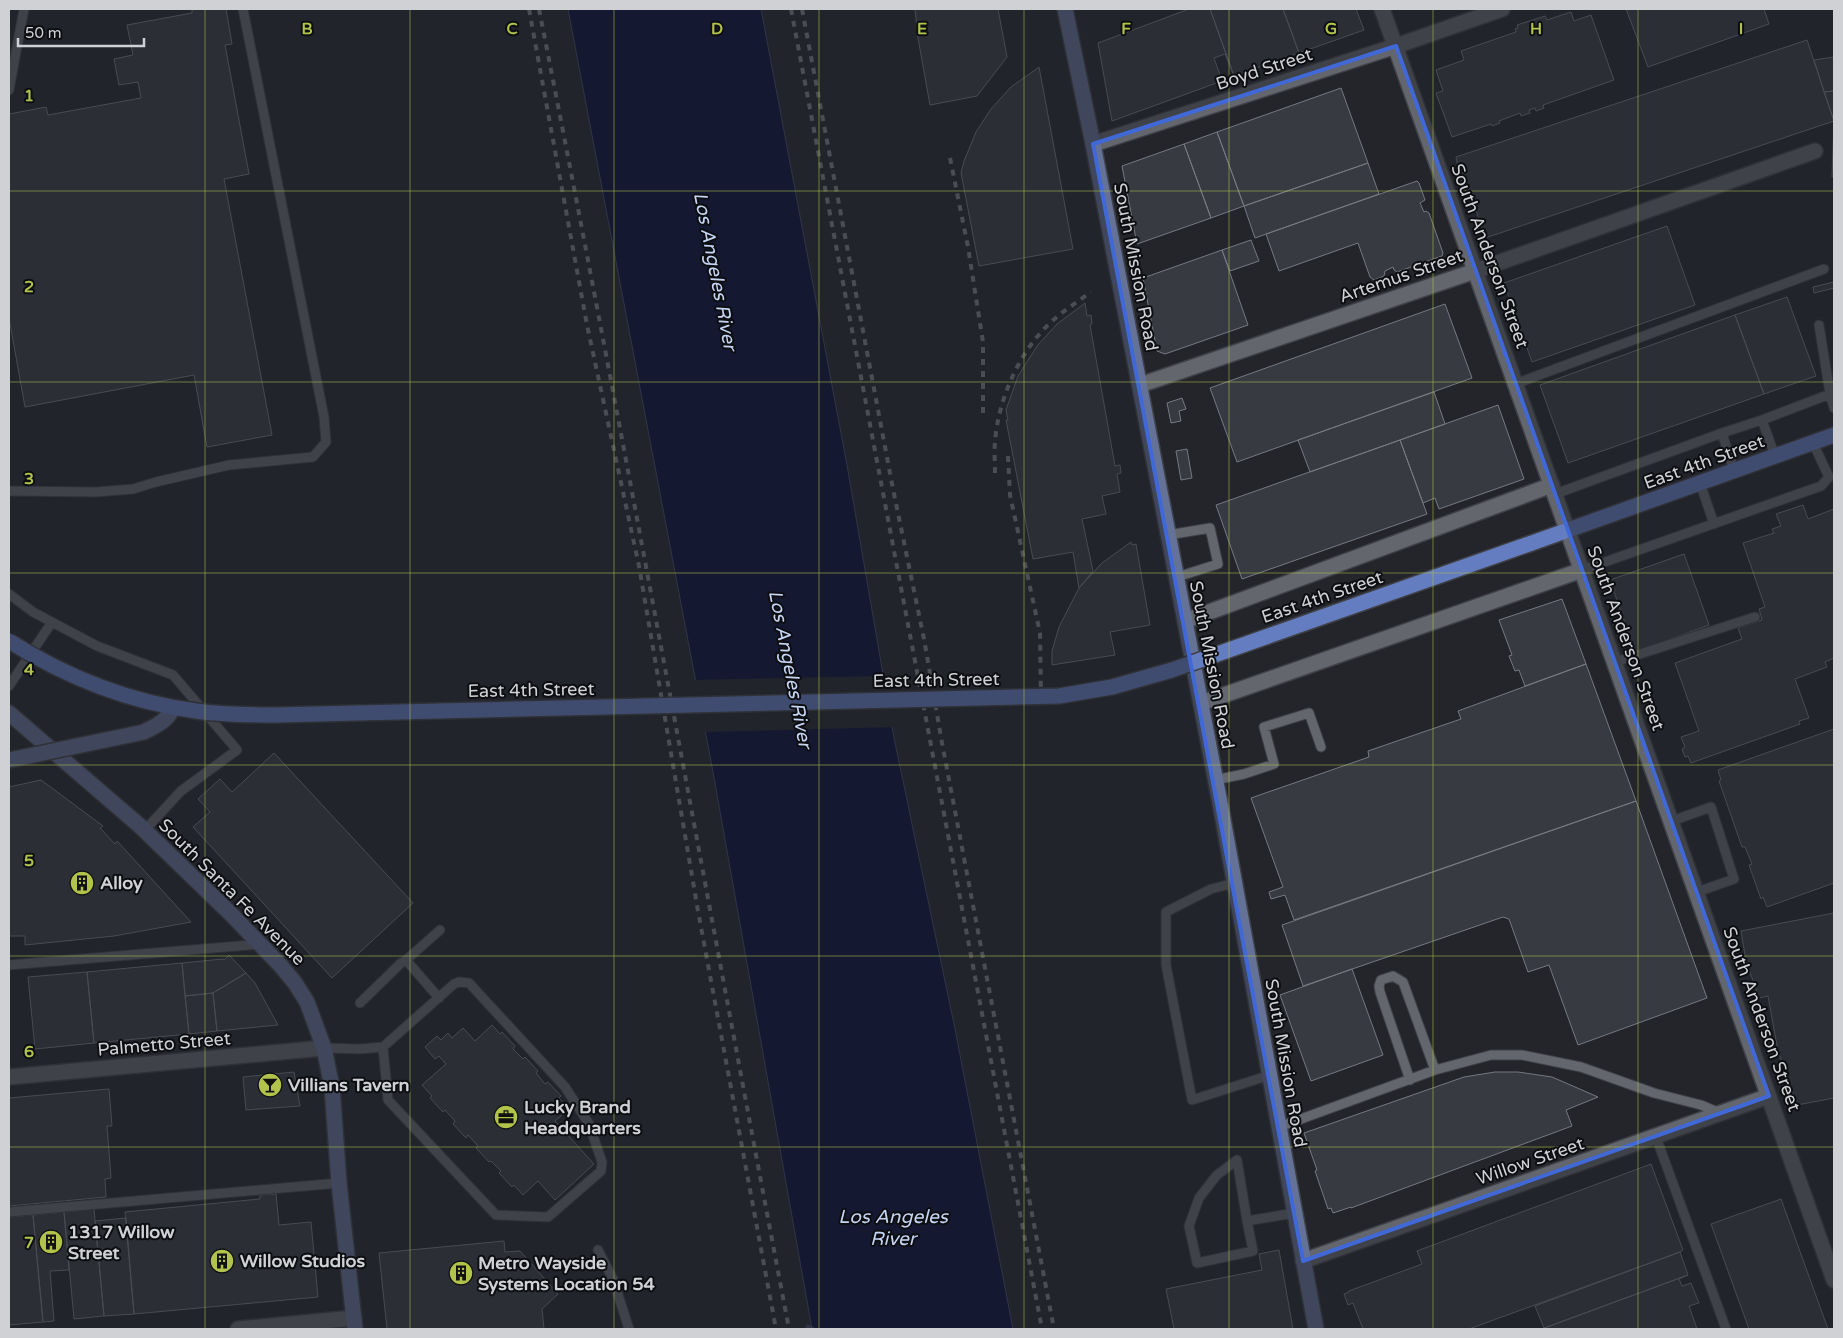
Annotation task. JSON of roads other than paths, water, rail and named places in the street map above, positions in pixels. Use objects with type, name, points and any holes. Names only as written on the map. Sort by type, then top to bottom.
[{"type":"main road","name":"East 4th Street","points":[[9,641],[59,670],[93,684],[173,708],[214,713],[276,715],[1059,696],[1120,685],[1172,670],[1834,435]]},
{"type":"street","name":"South Mission Road","points":[[1065,9],[1093,144],[1201,703],[1316,1329]]},
{"type":"street","name":"South Anderson Street","points":[[1382,9],[1474,271],[1569,530],[1834,1280]]},
{"type":"street","name":"Boyd Street","points":[[1093,144],[1396,46],[1502,9]]},
{"type":"street","name":"Artemus Street","points":[[1140,385],[1474,271],[1815,150]]},
{"type":"street","name":"East 4th Street","points":[[1185,621],[1553,489]]},
{"type":"street","points":[[1201,703],[1582,570]]},
{"type":"street","points":[[9,760],[144,732],[160,724],[169,716],[173,708]]},
{"type":"street","name":"South Santa Fe Avenue","points":[[9,713],[144,830],[261,944],[296,983],[307,1002],[324,1048],[332,1087],[339,1183],[354,1324]]},
{"type":"street","name":"Palmetto Street","points":[[9,1078],[324,1048]]},
{"type":"street","name":"Willow Street","points":[[1303,1261],[1770,1096]]},
{"type":"street","points":[[238,1329],[354,1324]]},
{"type":"lane","points":[[9,90],[24,9]]},
{"type":"lane","points":[[9,491],[96,492],[133,489],[229,464],[313,457],[326,442],[324,417],[243,9]]},
{"type":"lane","points":[[1515,384],[1824,269]]},
{"type":"lane","points":[[1819,325],[1834,408]]},
{"type":"lane","points":[[1553,489],[1722,434],[1830,394]]},
{"type":"lane","points":[[1762,420],[1775,456]]},
{"type":"lane","points":[[1722,434],[1734,471]]},
{"type":"lane","points":[[1582,570],[1821,486],[1829,476],[1813,443]]},
{"type":"lane","points":[[1700,483],[1714,524]]},
{"type":"lane","points":[[1168,535],[1210,528],[1218,564],[1177,577]]},
{"type":"lane","points":[[9,594],[33,612],[97,646],[173,675],[236,750],[181,790],[144,830]]},
{"type":"lane","points":[[1615,662],[1755,617]]},
{"type":"lane","points":[[9,686],[52,622]]},
{"type":"lane","points":[[1215,780],[1244,774],[1274,764],[1264,727],[1309,713],[1321,748]]},
{"type":"lane","points":[[1672,821],[1710,807],[1734,879],[1697,892]]},
{"type":"lane","points":[[1235,883],[1211,889],[1166,912],[1166,965],[1192,1100],[1270,1075]]},
{"type":"lane","points":[[360,1003],[401,963],[440,930]]},
{"type":"lane","points":[[9,965],[261,944]]},
{"type":"lane","points":[[406,960],[439,998]]},
{"type":"lane","points":[[1410,1080],[1380,992],[1381,980],[1393,976],[1403,982],[1435,1070]]},
{"type":"lane","points":[[324,1048],[359,1049],[383,1047],[454,984],[460,982],[469,983],[474,986],[565,1088],[589,1124],[602,1162],[601,1171],[548,1217],[496,1215],[388,1100],[383,1047]]},
{"type":"lane","points":[[1279,1127],[1435,1070],[1491,1055],[1522,1055],[1581,1067],[1654,1093],[1702,1105],[1720,1113]]},
{"type":"lane","points":[[1656,1137],[1726,1329]]},
{"type":"lane","points":[[1237,1160],[1247,1221],[1253,1251],[1197,1264],[1189,1226],[1199,1198],[1217,1174],[1237,1160]]},
{"type":"lane","points":[[9,1212],[339,1183]]},
{"type":"lane","points":[[1247,1221],[1294,1213]]},
{"type":"lane","points":[[598,1250],[614,1279],[629,1329]]},
{"type":"water","name":"Los Angeles River","points":[[568,9],[761,9],[847,465],[894,738],[954,1024],[1013,1329],[812,1329],[713,772]]},
{"type":"waterway","points":[[808,1327],[812,1329]]},
{"type":"railway","points":[[529,9],[587,325],[639,566],[698,911],[776,1329]]},
{"type":"railway","points":[[539,9],[789,1329]]},
{"type":"railway","points":[[791,9],[1042,1329]]},
{"type":"railway","points":[[802,9],[893,489],[924,639],[942,743],[1054,1329]]},
{"type":"railway","points":[[950,158],[968,247],[983,342],[983,414]]},
{"type":"railway","points":[[995,473],[997,426],[1011,379],[1027,350],[1048,325],[1091,292]]},
{"type":"railway","points":[[1008,456],[1010,495],[1040,633],[1041,697]]},
{"type":"place","name":"Alloy","points":[[82,883]]},
{"type":"place","name":"Villians Tavern","points":[[270,1085]]},
{"type":"place","name":"Lucky Brand Headquarters","points":[[506,1117]]},
{"type":"place","name":"1317 Willow Street","points":[[51,1242]]},
{"type":"place","name":"Willow Studios","points":[[222,1261]]},
{"type":"place","name":"Metro Wayside Systems Location 54","points":[[461,1273]]}]
